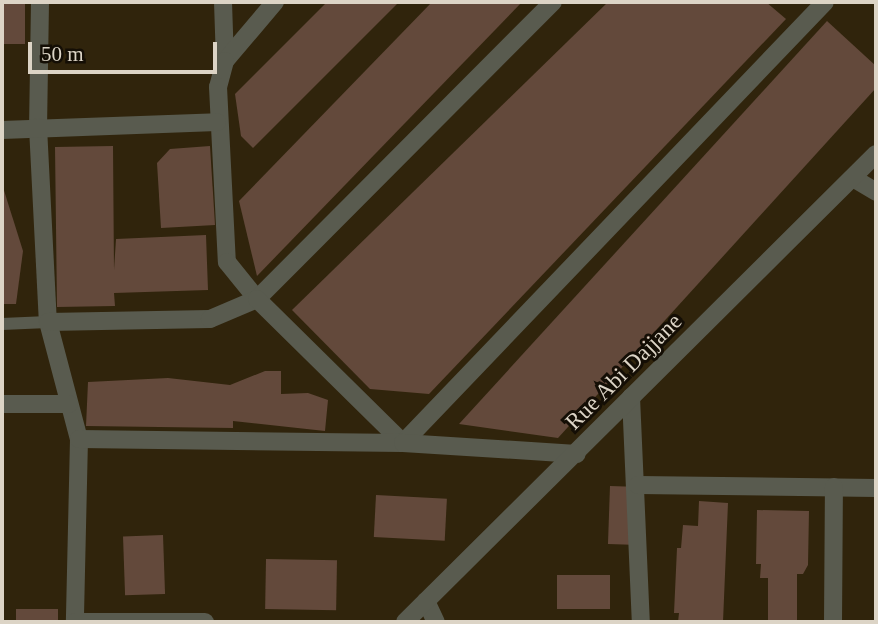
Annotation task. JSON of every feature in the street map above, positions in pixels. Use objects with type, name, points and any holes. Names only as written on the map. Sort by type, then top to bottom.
[{"type":"street","points":[[40,2],[38,127],[48,322],[79,439],[75,622],[205,622]]},
{"type":"street","points":[[223,2],[225,61],[218,88],[217,122],[227,262],[257,299],[403,443]]},
{"type":"street","points":[[225,61],[275,2]]},
{"type":"street","points":[[48,322],[210,319],[257,299],[553,2]]},
{"type":"street","points":[[403,443],[825,2]]},
{"type":"street","points":[[2,130],[217,122]]},
{"type":"street","name":"Rue Abi Dajjane","points":[[405,622],[876,154]]},
{"type":"street","points":[[853,178],[876,192]]},
{"type":"street","points":[[631,397],[638,485],[641,622]]},
{"type":"street","points":[[2,404],[69,404]]},
{"type":"street","points":[[79,439],[403,443],[577,454]]},
{"type":"street","points":[[638,485],[876,488]]},
{"type":"street","points":[[833,622],[834,487]]},
{"type":"street","points":[[426,601],[436,622]]},
{"type":"lane","points":[[2,324],[48,322]]},
{"type":"building","points":[[2,2],[25,2],[25,44],[2,44]]},
{"type":"building","points":[[327,2],[399,2],[253,148],[241,136],[235,94]]},
{"type":"building","points":[[432,2],[522,2],[257,276],[239,201]]},
{"type":"building","points":[[608,2],[766,2],[786,19],[429,394],[370,389],[292,310]]},
{"type":"building","points":[[827,21],[876,66],[876,88],[558,438],[459,424]]},
{"type":"building","points":[[113,146],[114,270],[116,239],[206,235],[208,290],[114,293],[115,306],[57,307],[55,147]]},
{"type":"building","points":[[210,146],[215,225],[161,228],[157,163],[170,149]]},
{"type":"building","points":[[2,184],[23,251],[16,304],[2,304]]},
{"type":"building","points":[[265,371],[281,371],[281,394],[308,393],[328,400],[325,431],[233,421],[233,428],[86,426],[88,382],[168,378],[230,385]]},
{"type":"building","points":[[610,486],[633,487],[631,545],[608,544]]},
{"type":"building","points":[[376,495],[447,499],[445,541],[374,537]]},
{"type":"building","points":[[699,501],[728,503],[723,622],[678,622],[679,613],[674,613],[677,548],[681,548],[683,525],[698,526]]},
{"type":"building","points":[[757,510],[809,511],[808,565],[803,574],[797,574],[797,622],[768,622],[768,578],[760,578],[761,564],[756,564]]},
{"type":"building","points":[[163,535],[165,594],[125,595],[123,536]]},
{"type":"building","points":[[266,559],[337,560],[336,610],[265,609]]},
{"type":"building","points":[[557,575],[610,575],[610,609],[557,609]]},
{"type":"building","points":[[16,609],[58,609],[58,622],[16,622]]}]
